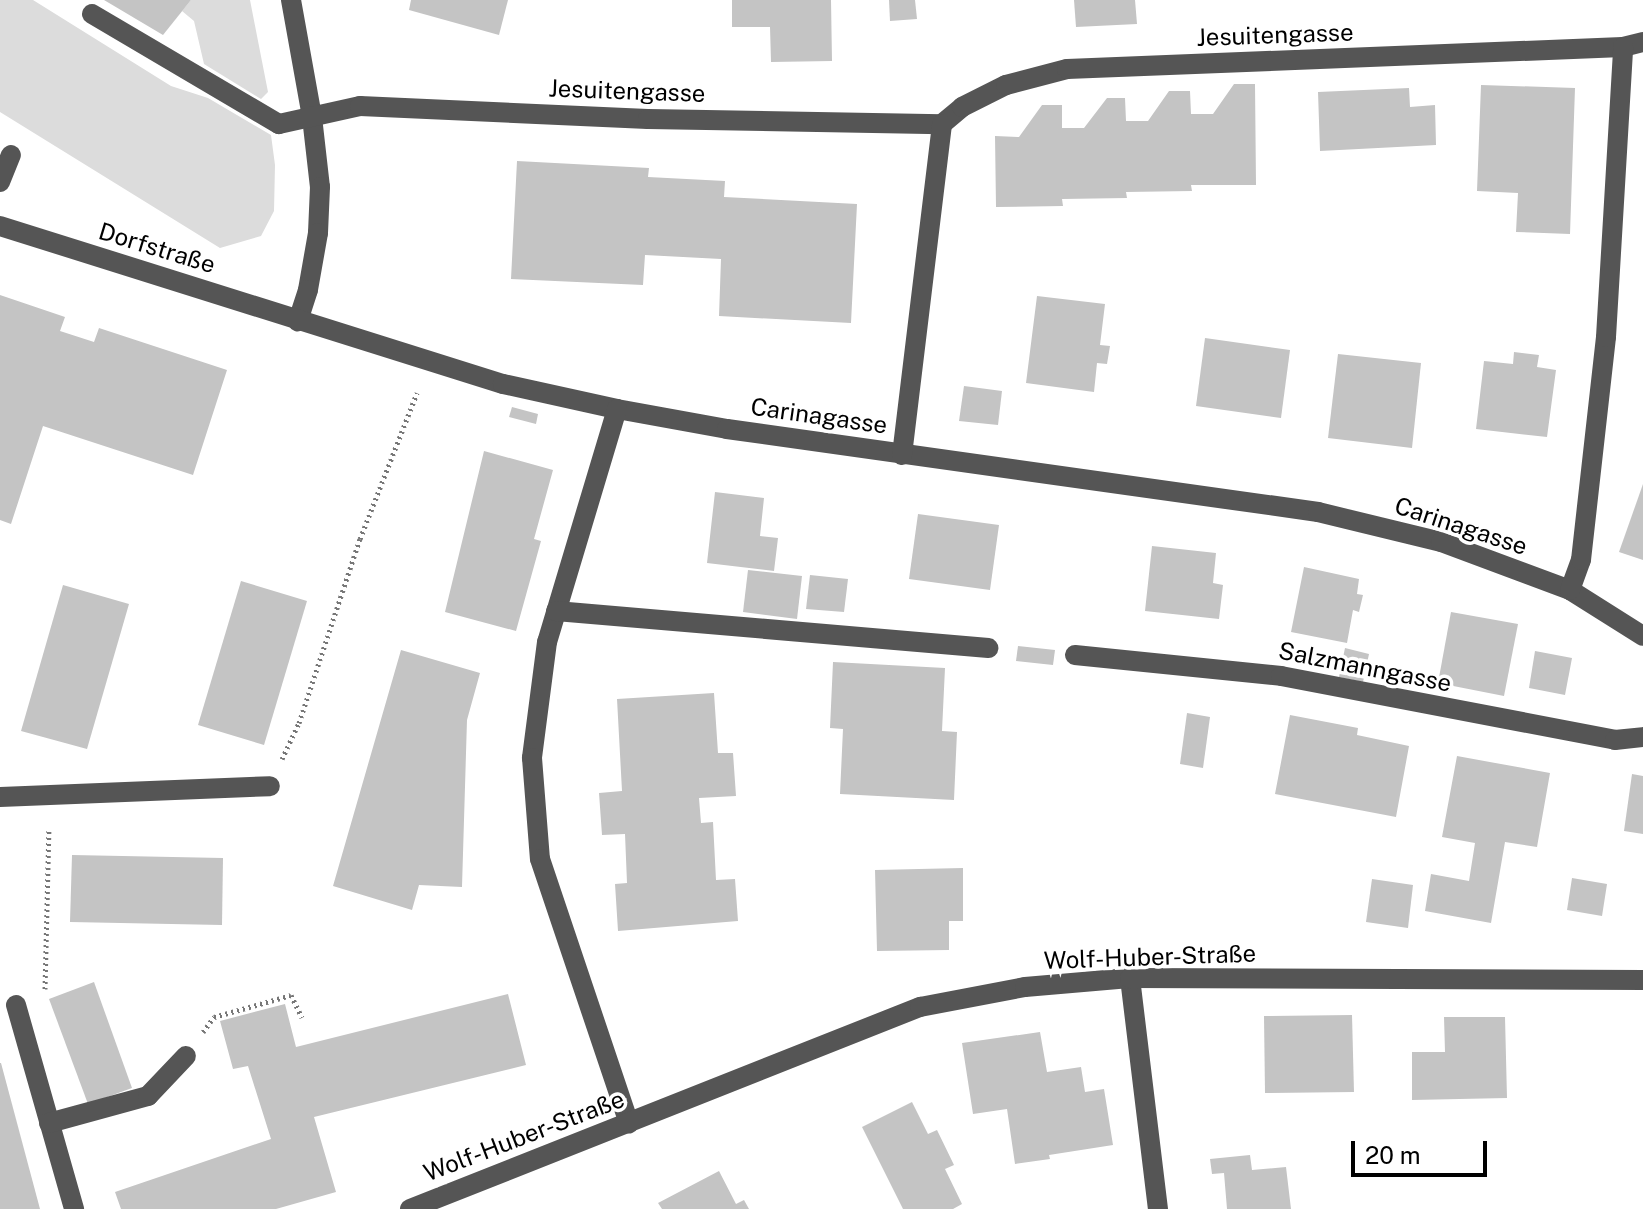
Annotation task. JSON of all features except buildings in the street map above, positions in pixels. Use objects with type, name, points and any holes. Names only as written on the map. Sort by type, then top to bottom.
[{"type":"street","points":[[291,0],[312,117],[320,187],[318,233],[298,321]]},
{"type":"street","name":"Jesuitengasse","points":[[92,14],[279,124],[342,108],[385,106],[648,119],[942,124],[962,107],[1006,85],[1067,69],[1623,47],[1643,42]]},
{"type":"street","points":[[1570,590],[1581,560],[1606,337],[1623,47]]},
{"type":"street","points":[[902,455],[942,124]]},
{"type":"street","points":[[0,182],[11,155]]},
{"type":"street","name":"Dorfstraße","points":[[0,226],[298,321]]},
{"type":"street","name":"Carinagasse","points":[[298,321],[503,384],[617,409],[902,455],[1318,512],[1441,542],[1570,590],[1643,636]]},
{"type":"street","points":[[617,409],[547,642],[532,758],[540,859],[629,1123]]},
{"type":"street","points":[[556,611],[988,648]]},
{"type":"street","name":"Salzmanngasse","points":[[1075,655],[1281,676],[1615,740],[1643,737]]},
{"type":"street","points":[[0,797],[270,786]]},
{"type":"street","points":[[1130,978],[1158,1209]]},
{"type":"street","name":"Wolf-Huber-Straße","points":[[410,1209],[920,1007],[1025,987],[1130,978],[1643,980]]},
{"type":"street","points":[[16,1005],[74,1209]]},
{"type":"street","points":[[49,1123],[148,1096],[186,1056]]},
{"type":"path","points":[[270,786],[299,723],[360,539],[420,384]]},
{"type":"path","points":[[16,1005],[46,988],[49,797]]},
{"type":"path","points":[[186,1056],[214,1017],[291,995],[302,1018]]},
{"type":"shaded area","points":[[0,0],[33,0],[171,86],[208,98],[271,135],[275,165],[274,211],[261,236],[220,248],[0,112]]},
{"type":"shaded area","points":[[191,0],[250,0],[268,92],[261,99],[204,64],[194,21],[182,11]]}]
